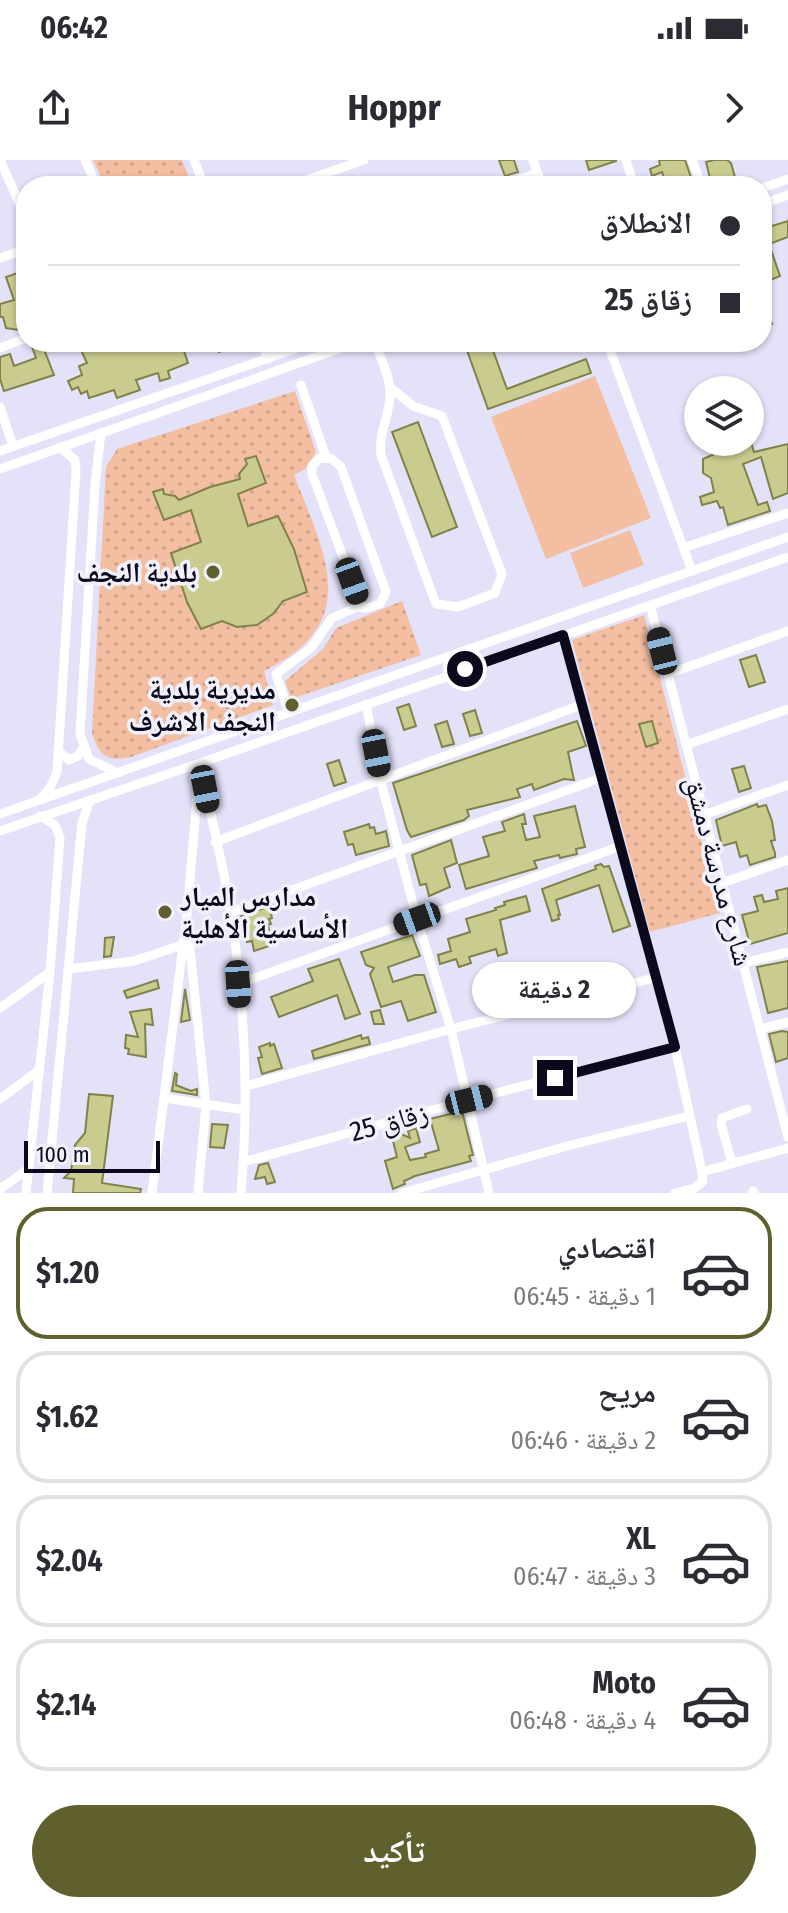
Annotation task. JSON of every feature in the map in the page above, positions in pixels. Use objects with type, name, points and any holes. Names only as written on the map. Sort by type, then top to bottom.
[{"type":"street","points":[[0,160],[16,196]]},
{"type":"street","points":[[318,176],[364,160]]},
{"type":"street","points":[[533,160],[539,176]]},
{"type":"street","points":[[529,176],[538,173]]},
{"type":"street","points":[[265,352],[268,359]]},
{"type":"street","points":[[0,451],[287,352]]},
{"type":"street","points":[[0,469],[330,352]]},
{"type":"street","points":[[378,352],[391,388],[390,404],[379,441],[381,455],[436,604],[458,607],[495,593],[502,574],[442,416],[413,406],[391,388]]},
{"type":"street","points":[[611,352],[692,571]]},
{"type":"street","points":[[289,713],[276,674],[311,648],[332,618],[380,604],[386,592],[341,467],[326,457],[301,385]]},
{"type":"street","points":[[0,407],[13,446]]},
{"type":"street","points":[[101,433],[80,734],[89,759],[118,773]]},
{"type":"street","points":[[38,801],[54,781],[58,751],[75,485],[75,460],[60,447]]},
{"type":"street","points":[[326,457],[315,462],[312,474],[362,608]]},
{"type":"street","points":[[75,485],[84,481],[95,485]]},
{"type":"street","points":[[683,548],[788,513]]},
{"type":"street","points":[[0,814],[788,537]]},
{"type":"street","points":[[0,831],[788,557]]},
{"type":"street","name":"شارع مدرسة دمشق","points":[[650,605],[760,1029],[783,1098],[788,1137]]},
{"type":"street","points":[[668,674],[788,631]]},
{"type":"street","points":[[563,635],[675,1047],[702,1172],[703,1181],[695,1188],[675,1193]]},
{"type":"street","points":[[437,661],[434,670],[440,678]]},
{"type":"street","points":[[410,670],[417,678],[414,687]]},
{"type":"street","points":[[366,704],[380,778],[417,919],[451,1029],[489,1193]]},
{"type":"street","points":[[215,842],[581,705]]},
{"type":"street","points":[[686,745],[788,709]]},
{"type":"street","points":[[58,751],[69,760],[78,756],[84,747]]},
{"type":"street","points":[[200,763],[231,912],[238,984],[246,1086],[241,1193]]},
{"type":"street","points":[[152,1193],[187,914],[200,763]]},
{"type":"street","points":[[231,912],[601,778]]},
{"type":"street","points":[[704,815],[788,785]]},
{"type":"street","points":[[47,1193],[82,823],[90,800]]},
{"type":"street","points":[[26,1193],[50,972],[60,838],[55,825],[40,816]]},
{"type":"street","points":[[238,984],[621,846]]},
{"type":"street","points":[[722,883],[788,860]]},
{"type":"street","points":[[187,914],[206,1105],[198,1193]]},
{"type":"street","points":[[68,969],[134,961],[182,945]]},
{"type":"street","points":[[743,963],[788,952]]},
{"type":"street","points":[[0,1008],[50,972]]},
{"type":"street","points":[[246,1086],[451,1029],[654,978]]},
{"type":"street","points":[[760,1029],[788,1022]]},
{"type":"street","name":"زقاق 25","points":[[243,1162],[675,1047]]},
{"type":"street","points":[[39,1065],[48,1067],[59,1063]]},
{"type":"street","points":[[0,1099],[39,1065]]},
{"type":"street","points":[[35,1101],[46,1095],[55,1104]]},
{"type":"street","points":[[164,1098],[245,1110]]},
{"type":"street","points":[[732,1163],[722,1118],[747,1109]]},
{"type":"street","points":[[402,1193],[567,1146],[689,1116]]},
{"type":"street","points":[[702,1172],[788,1148]]},
{"type":"street","points":[[0,1189],[27,1170]]},
{"type":"shaded area","points":[[93,160],[182,160],[188,176],[101,176]]},
{"type":"shaded area","points":[[595,376],[651,518],[546,559],[491,417]]},
{"type":"shaded area","points":[[295,391],[316,452],[305,469],[294,475],[316,532],[328,585],[326,609],[315,631],[295,652],[264,671],[273,705],[131,757],[116,759],[105,756],[92,733],[106,467],[117,449]]},
{"type":"shaded area","points":[[630,530],[644,565],[583,588],[570,553]]},
{"type":"shaded area","points":[[402,601],[421,655],[291,699],[285,681],[323,649],[336,628]]},
{"type":"shaded area","points":[[644,615],[720,913],[650,932],[572,640]]},
{"type":"building","points":[[499,160],[514,160],[518,172],[505,176]]},
{"type":"building","points":[[586,160],[616,160],[616,161],[589,170]]},
{"type":"building","points":[[659,160],[685,160],[691,176],[663,176],[662,172],[652,176],[650,169],[660,165]]},
{"type":"building","points":[[727,160],[735,176],[710,176],[706,162]]},
{"type":"building","points":[[788,221],[788,237],[772,243],[772,226]]},
{"type":"building","points":[[772,253],[780,276],[772,279]]},
{"type":"building","points":[[16,274],[16,330],[6,328],[3,317],[0,317],[0,304],[14,300],[6,277]]},
{"type":"building","points":[[34,352],[45,352],[54,375],[4,391],[0,379],[0,357],[10,354],[14,366],[36,358]]},
{"type":"building","points":[[82,352],[184,352],[188,363],[168,371],[170,378],[160,381],[158,373],[136,380],[140,390],[117,398],[114,390],[89,398],[87,391],[81,394],[78,387],[72,390],[68,381],[82,375],[79,366],[87,363]]},
{"type":"building","points":[[468,352],[494,352],[507,389],[586,359],[591,373],[488,409]]},
{"type":"building","points":[[418,422],[457,527],[432,537],[392,432]]},
{"type":"building","points":[[788,444],[788,493],[773,499],[761,457],[743,464],[758,505],[767,502],[770,511],[728,525],[723,507],[720,508],[717,501],[702,505],[700,497],[714,492],[711,478],[703,473],[703,459],[710,456],[764,456],[764,450]]},
{"type":"building","points":[[256,456],[266,483],[238,494],[248,526],[278,516],[294,549],[307,592],[283,601],[273,614],[257,625],[237,627],[222,621],[201,629],[187,602],[171,553],[201,542],[191,510],[164,520],[153,492],[163,489],[164,494],[179,500],[240,479],[239,474],[247,464],[245,459]]},
{"type":"building","points":[[756,655],[765,682],[749,687],[740,660]]},
{"type":"building","points":[[409,704],[416,726],[404,730],[397,708]]},
{"type":"building","points":[[475,710],[482,733],[470,736],[463,714]]},
{"type":"building","points":[[447,721],[454,744],[442,747],[435,725]]},
{"type":"building","points":[[577,721],[586,746],[568,752],[574,780],[564,779],[534,790],[532,784],[517,789],[520,797],[467,810],[469,816],[464,820],[411,837],[393,783]]},
{"type":"building","points":[[652,721],[658,743],[646,747],[639,724]]},
{"type":"building","points":[[339,760],[346,782],[334,786],[327,764]]},
{"type":"building","points":[[744,766],[751,788],[739,792],[732,769]]},
{"type":"building","points":[[757,804],[758,807],[766,805],[772,821],[775,840],[771,841],[775,857],[750,865],[747,855],[740,857],[736,842],[722,846],[716,820]]},
{"type":"building","points":[[575,806],[585,847],[576,849],[577,854],[534,861],[537,868],[466,889],[459,865],[489,856],[483,837],[505,831],[502,822],[524,814],[526,824],[522,824],[526,840],[540,837],[534,816]]},
{"type":"building","points":[[369,824],[376,834],[386,831],[389,846],[356,855],[353,844],[348,845],[344,832]]},
{"type":"building","points":[[451,840],[457,863],[444,868],[450,887],[429,896],[426,884],[420,885],[412,855]]},
{"type":"building","points":[[595,866],[609,866],[630,926],[613,932],[599,885],[556,900],[560,915],[559,919],[552,921],[542,889],[596,869]]},
{"type":"building","points":[[788,888],[788,933],[750,944],[742,915],[758,911],[754,897],[762,895],[764,902],[778,899],[776,891]]},
{"type":"building","points":[[526,896],[530,911],[500,920],[507,953],[498,956],[496,949],[469,957],[471,963],[459,967],[456,959],[440,964],[438,955],[451,951],[448,939],[470,932],[466,919]]},
{"type":"building","points":[[276,904],[278,912],[271,914],[271,924],[268,925],[272,945],[254,951],[252,941],[247,942],[241,933],[239,917]]},
{"type":"building","points":[[412,935],[420,956],[388,967],[393,982],[424,975],[436,1012],[408,1021],[401,1001],[381,1007],[370,974],[374,968],[366,965],[361,952]]},
{"type":"building","points":[[114,937],[111,956],[104,957],[105,938]]},
{"type":"building","points":[[339,959],[360,1014],[345,1019],[337,995],[279,1017],[271,997],[313,981],[308,969]]},
{"type":"building","points":[[788,961],[788,1008],[768,1013],[757,967]]},
{"type":"building","points":[[157,980],[159,988],[127,998],[124,991]]},
{"type":"building","points":[[185,989],[190,1020],[181,1022]]},
{"type":"building","points":[[151,1009],[153,1025],[145,1024],[146,1057],[128,1054],[126,1035],[138,1037],[130,1012]]},
{"type":"building","points":[[380,1010],[384,1024],[374,1024],[371,1012]]},
{"type":"building","points":[[788,1032],[788,1058],[776,1062],[769,1034]]},
{"type":"building","points":[[361,1035],[362,1039],[368,1037],[370,1044],[314,1059],[312,1051]]},
{"type":"building","points":[[270,1043],[270,1046],[274,1044],[282,1068],[262,1074],[259,1047]]},
{"type":"building","points":[[175,1073],[176,1085],[191,1091],[197,1089],[197,1095],[172,1091]]},
{"type":"building","points":[[89,1094],[113,1096],[102,1183],[141,1189],[140,1193],[73,1193],[74,1179],[64,1178],[71,1171],[75,1145],[85,1133]]},
{"type":"building","points":[[462,1111],[473,1155],[469,1156],[471,1161],[415,1176],[393,1189],[385,1161],[397,1157],[391,1133],[397,1132],[410,1138],[408,1131],[416,1128],[420,1142],[405,1147],[410,1160],[426,1157],[425,1154],[439,1150],[430,1119]]},
{"type":"building","points":[[212,1124],[228,1125],[224,1148],[210,1147]]},
{"type":"building","points":[[268,1163],[275,1182],[267,1184],[265,1177],[255,1179],[259,1165]]},
{"type":"place","name":"بلدية النجف","points":[[213,572]]},
{"type":"place","name":"مديرية بلدية النجف الاشرف","points":[[292,705]]},
{"type":"place","name":"مدارس الميار الأساسية الأهلية","points":[[165,912]]},
{"type":"route","points":[[465,669],[563,635],[675,1047],[555,1078]]}]
